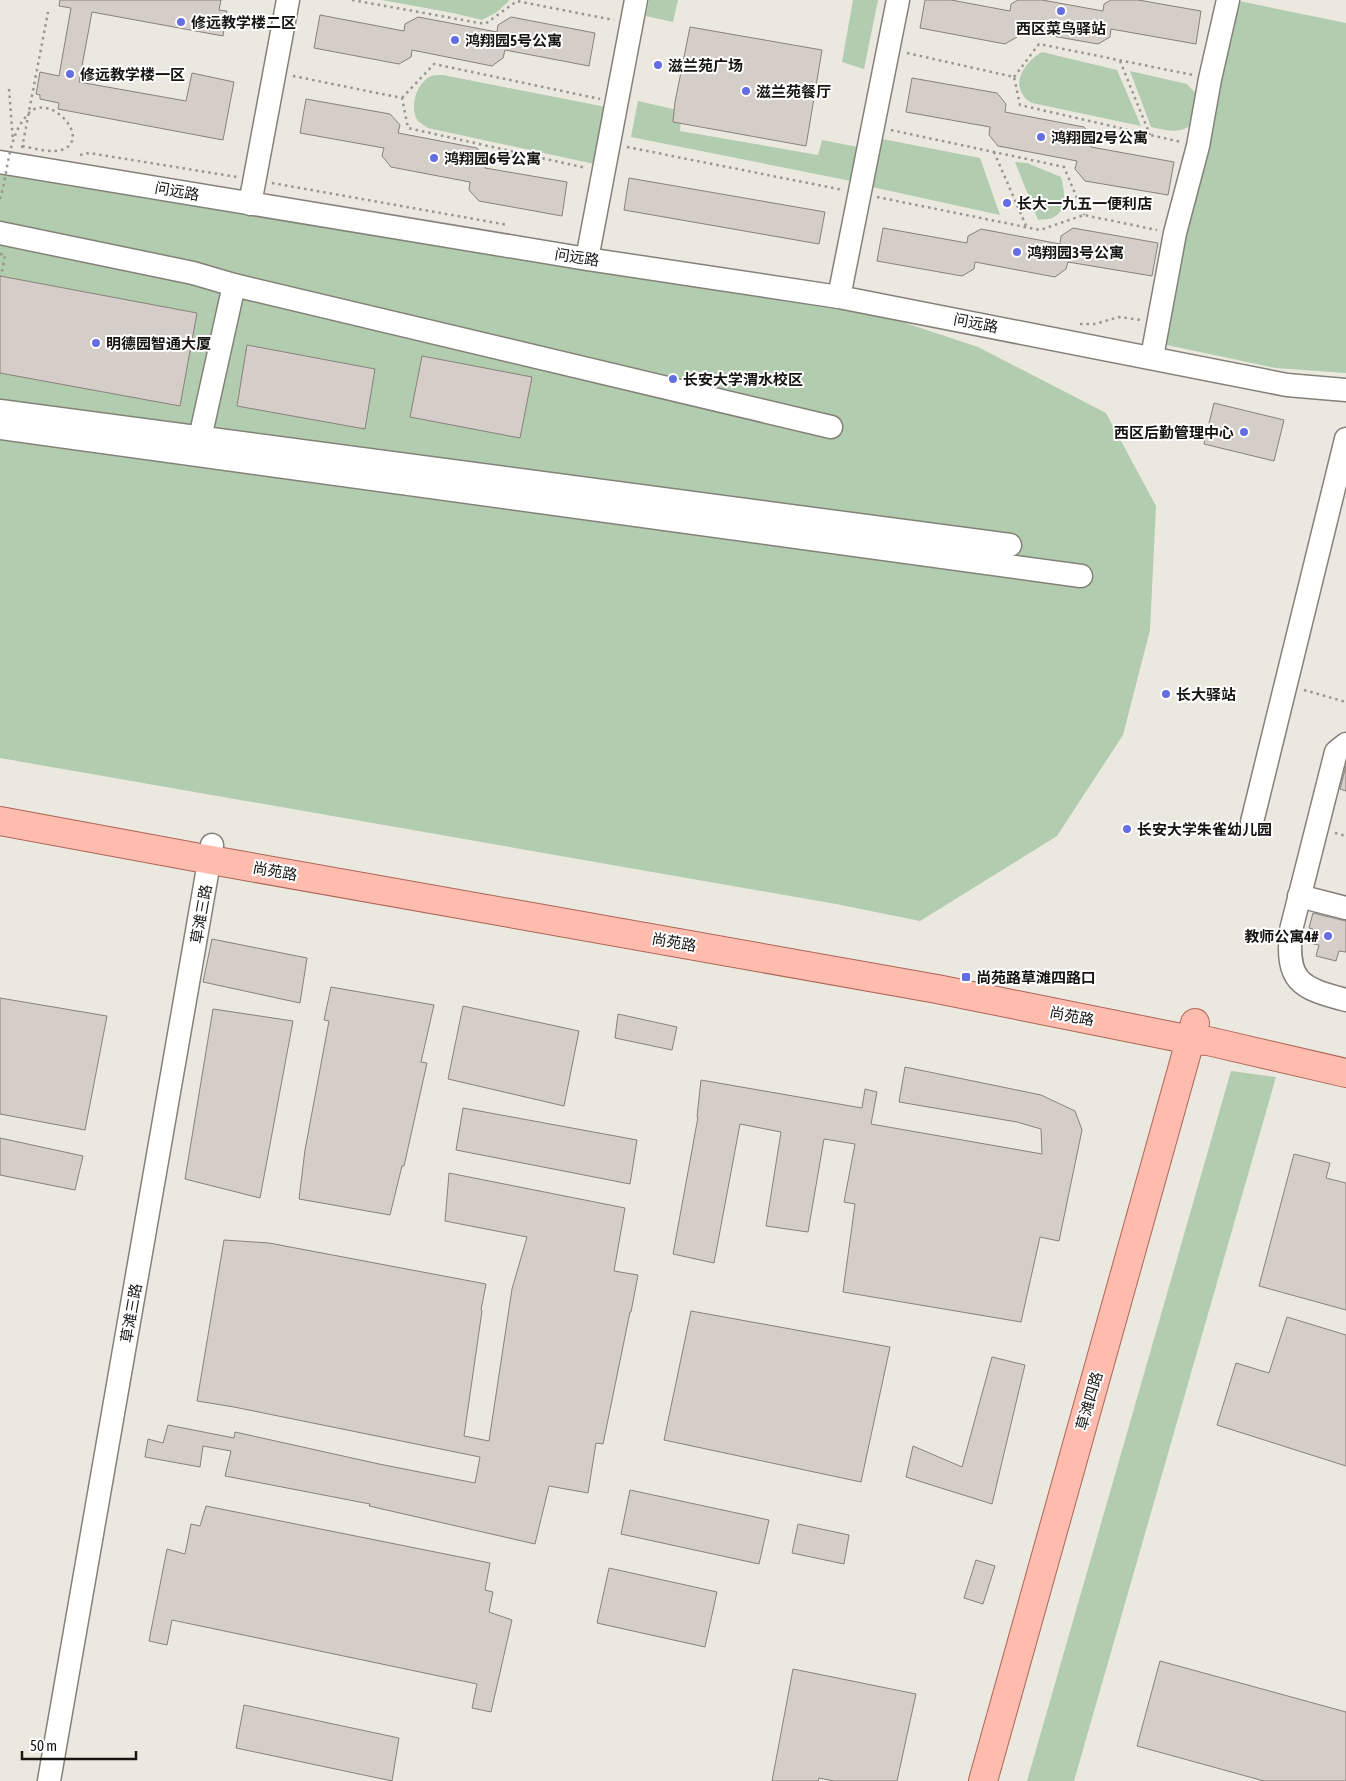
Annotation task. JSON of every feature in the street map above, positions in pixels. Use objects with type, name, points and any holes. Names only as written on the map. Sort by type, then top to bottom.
[{"type":"main road","name":"尚苑路","points":[[0,806],[212,853]]},
{"type":"main road","name":"尚苑路","points":[[0,821],[212,853],[910,967],[1202,1032],[1346,1073]]},
{"type":"main road","name":"尚苑路","points":[[1202,1032],[1346,1055]]},
{"type":"main road","name":"草滩四路","points":[[983,1781],[1202,1032]]},
{"type":"main road","name":"草滩四路","points":[[1000,1781],[1202,1032]]},
{"type":"street","points":[[250,204],[288,0]]},
{"type":"street","points":[[587,259],[636,0]]},
{"type":"street","points":[[839,297],[898,0]]},
{"type":"street","points":[[1152,357],[1175,233],[1198,146],[1210,78],[1228,0]]},
{"type":"street","name":"问远路","points":[[10,158],[250,204],[587,259],[839,297],[1287,385],[1346,390]]},
{"type":"street","points":[[0,233],[193,273],[234,285],[831,427]]},
{"type":"street","points":[[200,438],[234,285]]},
{"type":"street","points":[[0,411],[1010,545]]},
{"type":"street","points":[[0,428],[1081,576]]},
{"type":"street","points":[[1252,822],[1346,439]]},
{"type":"street","points":[[1346,744],[1336,752],[1291,930],[1289,950],[1292,969],[1301,983],[1320,994],[1346,1000]]},
{"type":"street","name":"草滩三路","points":[[49,1781],[212,853]]},
{"type":"street","points":[[1300,896],[1346,908]]},
{"type":"path","points":[[352,0],[485,24],[517,1],[631,23]]},
{"type":"path","points":[[10,158],[22,146],[48,12]]},
{"type":"path","points":[[1014,77],[1040,44],[1210,78]]},
{"type":"path","points":[[888,48],[1014,77]]},
{"type":"path","points":[[1120,61],[1150,135]]},
{"type":"path","points":[[402,98],[434,64],[616,102]]},
{"type":"path","points":[[274,73],[402,98]]},
{"type":"path","points":[[1014,77],[1020,105],[1198,146]]},
{"type":"path","points":[[10,89],[13,141]]},
{"type":"path","points":[[402,98],[408,128],[604,171]]},
{"type":"path","points":[[0,199],[13,141],[25,118],[31,111],[37,107],[44,107],[59,114],[72,128],[74,137],[71,143],[64,149],[53,151],[22,146]]},
{"type":"path","points":[[873,126],[1064,167],[1084,215]]},
{"type":"path","points":[[609,143],[1027,228],[1040,230],[1084,215],[1175,233]]},
{"type":"path","points":[[994,152],[1027,228]]},
{"type":"path","points":[[0,254],[5,256],[0,276]]},
{"type":"path","points":[[1286,685],[1346,702]]},
{"type":"green space","points":[[382,0],[509,1],[497,12],[482,20]]},
{"type":"green space","points":[[649,0],[678,0],[673,22],[646,16]]},
{"type":"green space","points":[[853,0],[878,0],[864,69],[842,62]]},
{"type":"green space","points":[[1234,0],[1346,23],[1346,373],[1276,368],[1162,344]]},
{"type":"green space","points":[[1042,52],[1117,70],[1141,126],[1032,103],[1024,96],[1020,89],[1020,76],[1027,65]]},
{"type":"green space","points":[[1130,71],[1187,84],[1198,96],[1190,126],[1176,131],[1151,127]]},
{"type":"green space","points":[[443,75],[611,108],[599,165],[428,128],[418,121],[415,116],[414,103],[421,84],[426,79],[432,76]]},
{"type":"green space","points":[[638,101],[682,111],[680,131],[818,155],[822,140],[858,147],[851,181],[631,137]]},
{"type":"green space","points":[[882,139],[980,158],[1000,215],[872,187]]},
{"type":"green space","points":[[1015,162],[1027,163],[1061,177],[1064,204],[1059,214],[1051,219],[1038,220]]},
{"type":"green space","points":[[0,170],[857,307],[978,347],[1106,413],[1156,506],[1150,630],[1123,735],[1057,836],[920,921],[836,904],[0,758]]},
{"type":"green space","points":[[1231,1071],[1276,1077],[1074,1781],[1027,1781]]},
{"type":"building","name":"修远教学楼一区","points":[[60,0],[221,0],[219,10],[227,11],[223,36],[92,12],[79,82],[186,101],[192,73],[234,82],[223,140],[58,109],[59,103],[40,99],[40,95],[36,94],[40,72],[59,76],[71,8],[59,6]]},
{"type":"building","points":[[925,0],[951,0],[1010,11],[1011,4],[1018,0],[1042,0],[1103,11],[1104,4],[1111,0],[1138,0],[1201,11],[1196,44],[1111,29],[1110,37],[1098,44],[1018,30],[1017,37],[1005,44],[920,28]]},
{"type":"building","name":"鸿翔园5号公寓","points":[[320,15],[404,31],[405,24],[418,17],[497,32],[498,25],[511,17],[595,33],[589,66],[505,50],[503,58],[492,66],[412,50],[411,57],[399,64],[314,48]]},
{"type":"building","name":"滋兰苑餐厅","points":[[690,27],[822,50],[806,146],[673,122],[675,102]]},
{"type":"building","name":"鸿翔园2号公寓","points":[[912,78],[997,93],[1006,104],[1005,112],[1084,127],[1093,139],[1091,147],[1174,162],[1168,195],[1085,181],[1075,169],[1077,161],[998,146],[989,135],[990,127],[906,112]]},
{"type":"building","name":"鸿翔园6号公寓","points":[[306,99],[390,114],[400,125],[398,133],[477,148],[486,160],[485,168],[567,182],[562,216],[479,201],[469,190],[470,182],[391,167],[382,156],[384,148],[300,133]]},
{"type":"building","points":[[629,178],[825,212],[819,244],[624,210]]},
{"type":"building","name":"鸿翔园3号公寓","points":[[883,228],[967,243],[968,236],[981,229],[1060,244],[1061,236],[1073,228],[1158,243],[1152,276],[1068,262],[1066,269],[1055,277],[975,262],[974,269],[962,276],[877,261]]},
{"type":"building","name":"明德园智通大厦","points":[[0,276],[197,313],[180,406],[0,373]]},
{"type":"building","points":[[247,345],[375,369],[365,429],[237,406]]},
{"type":"building","points":[[422,356],[532,377],[520,438],[410,417]]},
{"type":"building","name":"西区后勤管理中心","points":[[1214,403],[1284,420],[1274,461],[1204,444]]},
{"type":"building","points":[[1346,766],[1346,791],[1340,789]]},
{"type":"building","name":"教师公寓4#","points":[[1313,913],[1346,921],[1346,952],[1339,951],[1336,961],[1316,956],[1319,945],[1309,943],[1313,929],[1309,928]]},
{"type":"building","points":[[212,939],[307,958],[300,1003],[203,982]]},
{"type":"building","points":[[331,987],[434,1005],[421,1062],[427,1063],[404,1166],[402,1166],[390,1215],[299,1199],[305,1150],[329,1021],[324,1020]]},
{"type":"building","points":[[0,998],[107,1016],[85,1130],[0,1114]]},
{"type":"building","points":[[463,1006],[579,1031],[564,1106],[448,1079]]},
{"type":"building","points":[[213,1009],[293,1021],[260,1198],[185,1179]]},
{"type":"building","points":[[618,1014],[677,1027],[672,1050],[615,1038]]},
{"type":"building","points":[[905,1067],[1041,1095],[1075,1111],[1082,1130],[1059,1241],[1040,1237],[1021,1322],[843,1292],[855,1204],[844,1202],[855,1144],[824,1139],[808,1232],[766,1226],[781,1132],[740,1124],[714,1263],[673,1254],[698,1117],[701,1080],[862,1108],[865,1089],[877,1092],[871,1124],[1042,1154],[1041,1129],[1017,1122],[899,1102]]},
{"type":"building","points":[[463,1108],[637,1140],[630,1184],[456,1150]]},
{"type":"building","points":[[0,1138],[83,1156],[75,1190],[0,1175]]},
{"type":"building","points":[[1294,1154],[1330,1163],[1326,1178],[1346,1183],[1346,1310],[1259,1286]]},
{"type":"building","points":[[449,1173],[625,1208],[614,1271],[638,1275],[603,1444],[596,1443],[588,1493],[549,1486],[535,1544],[369,1506],[370,1504],[225,1476],[231,1451],[203,1446],[200,1467],[145,1457],[148,1439],[163,1443],[168,1425],[234,1438],[235,1432],[475,1483],[480,1457],[197,1401],[224,1240],[269,1243],[486,1284],[464,1436],[489,1441],[512,1289],[527,1237],[445,1221]]},
{"type":"building","points":[[691,1311],[890,1347],[861,1482],[664,1440]]},
{"type":"building","points":[[1287,1317],[1346,1335],[1346,1466],[1217,1425],[1236,1363],[1269,1373]]},
{"type":"building","points":[[992,1357],[1025,1365],[992,1504],[906,1477],[913,1446],[962,1467]]},
{"type":"building","points":[[630,1490],[769,1520],[759,1564],[621,1534]]},
{"type":"building","points":[[206,1506],[490,1563],[485,1590],[493,1592],[489,1612],[512,1620],[491,1712],[472,1708],[477,1684],[172,1620],[167,1645],[149,1641],[167,1549],[185,1554],[191,1524],[200,1526]]},
{"type":"building","points":[[798,1524],[849,1535],[844,1564],[792,1553]]},
{"type":"building","points":[[976,1560],[995,1566],[983,1604],[964,1598]]},
{"type":"building","points":[[609,1568],[717,1592],[705,1647],[597,1623]]},
{"type":"building","points":[[1160,1661],[1346,1712],[1346,1781],[1264,1781],[1137,1746]]},
{"type":"building","points":[[793,1669],[916,1694],[897,1781],[834,1781],[819,1778],[818,1781],[772,1781]]},
{"type":"building","points":[[244,1705],[399,1738],[392,1781],[236,1748]]},
{"type":"place","name":"西区菜鸟驿站","points":[[1061,11]]},
{"type":"place","name":"修远教学楼二区","points":[[181,22]]},
{"type":"place","name":"鸿翔园5号公寓","points":[[455,40]]},
{"type":"place","name":"滋兰苑广场","points":[[658,65]]},
{"type":"place","name":"修远教学楼一区","points":[[70,74]]},
{"type":"place","name":"滋兰苑餐厅","points":[[746,91]]},
{"type":"place","name":"鸿翔园2号公寓","points":[[1041,137]]},
{"type":"place","name":"鸿翔园6号公寓","points":[[434,158]]},
{"type":"place","name":"长大一九五一便利店","points":[[1007,203]]},
{"type":"place","name":"鸿翔园3号公寓","points":[[1017,252]]},
{"type":"place","name":"明德园智通大厦","points":[[96,343]]},
{"type":"place","name":"长安大学渭水校区","points":[[673,379]]},
{"type":"place","name":"西区后勤管理中心","points":[[1244,432]]},
{"type":"place","name":"长大驿站","points":[[1166,694]]},
{"type":"place","name":"长安大学朱雀幼儿园","points":[[1127,829]]},
{"type":"place","name":"教师公寓4#","points":[[1328,936]]},
{"type":"place","name":"尚苑路草滩四路口","points":[[966,977]]}]
